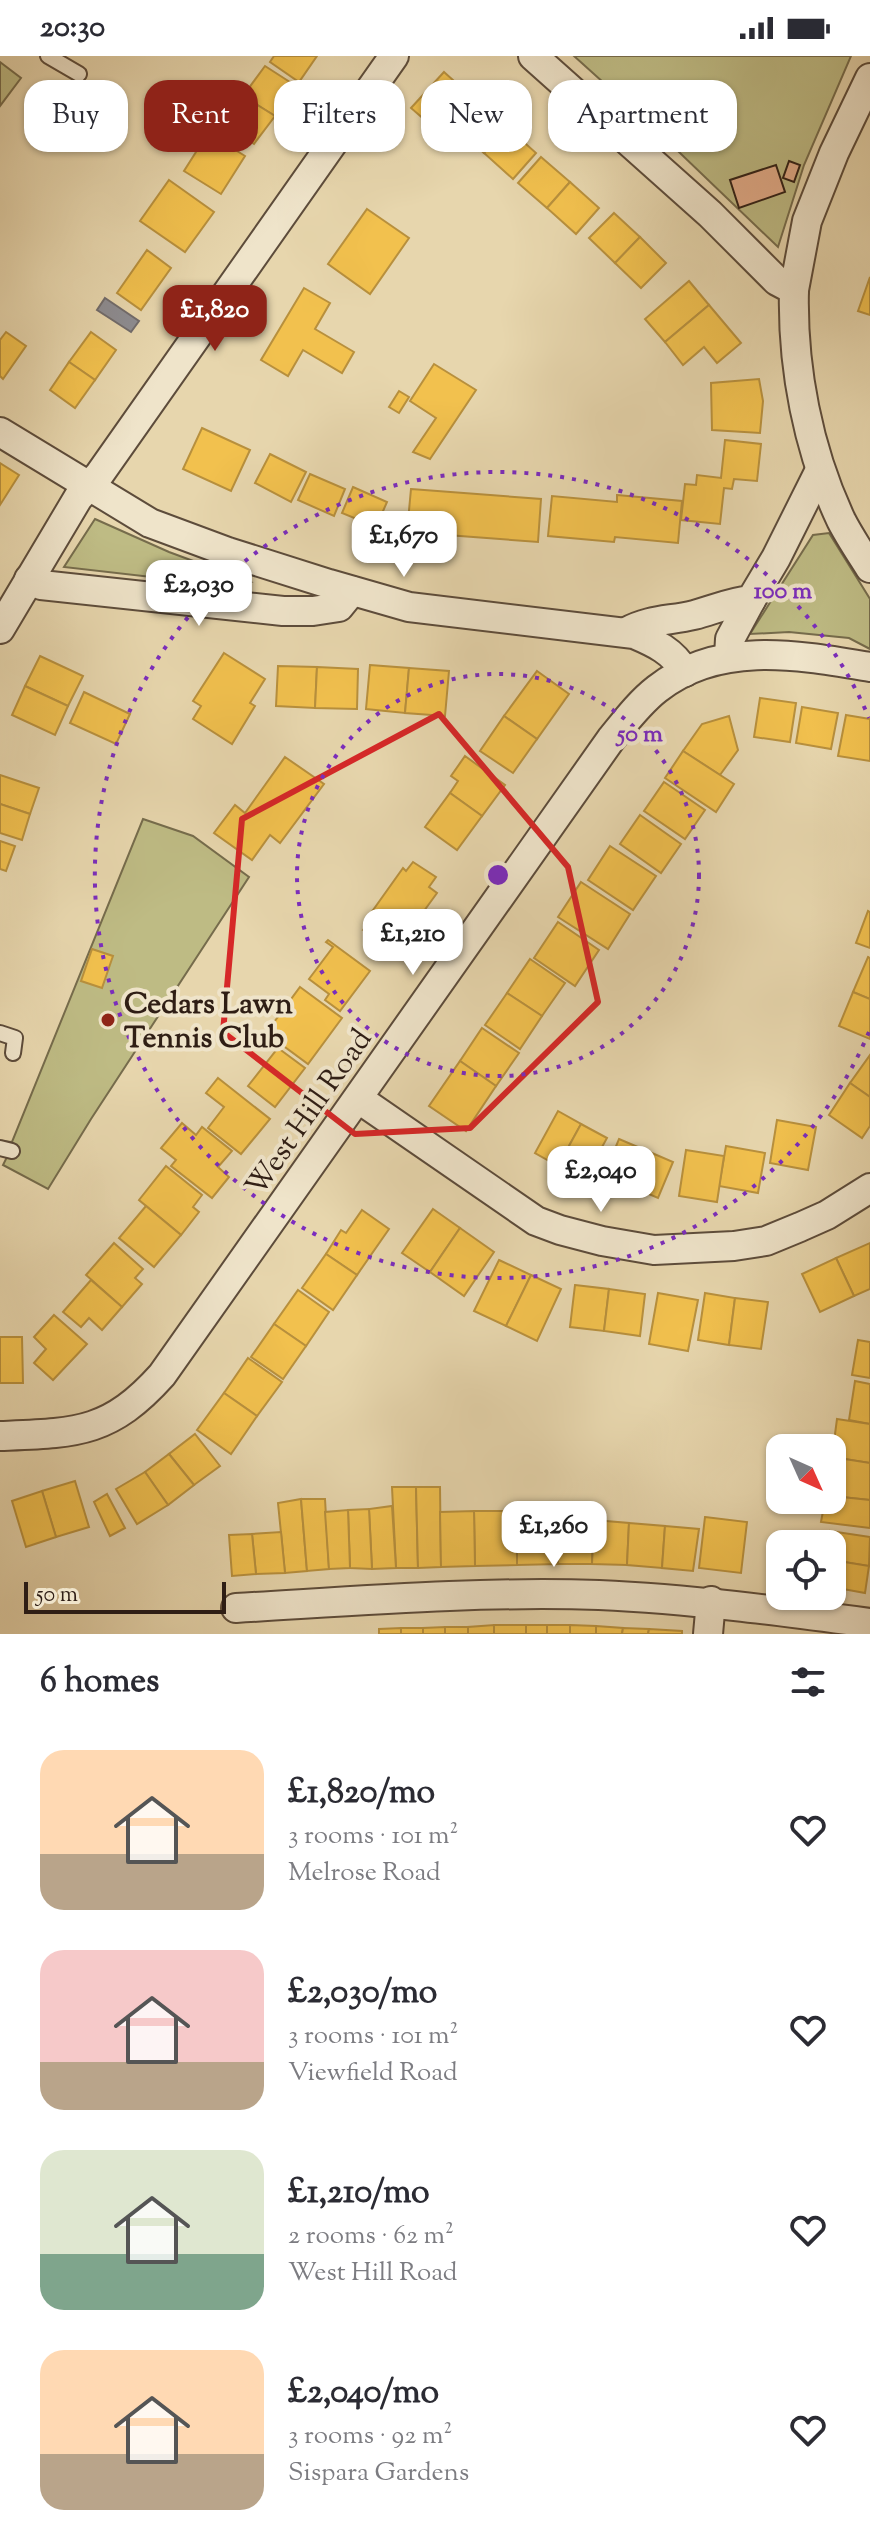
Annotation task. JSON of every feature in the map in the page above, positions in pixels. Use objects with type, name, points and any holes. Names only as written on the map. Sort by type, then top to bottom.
[{"type":"street","points":[[0,629],[78,498],[89,487],[394,56]]},
{"type":"street","points":[[533,56],[710,214],[777,281],[794,290]]},
{"type":"street","points":[[870,78],[862,116],[807,221],[794,290],[793,328],[799,377],[820,470],[842,523],[870,568]]},
{"type":"street","points":[[0,432],[150,523],[228,552],[409,607],[626,632],[667,650],[685,672]]},
{"type":"street","points":[[729,656],[730,639],[776,558],[820,470]]},
{"type":"street","points":[[29,579],[41,585],[283,611],[339,607],[352,591]]},
{"type":"street","points":[[626,632],[643,623],[693,615],[751,600]]},
{"type":"street","name":"West Hill Road","points":[[0,1436],[84,1429],[114,1418],[141,1399],[185,1347],[611,739],[657,689],[685,672],[729,656],[765,653],[870,667]]},
{"type":"street","points":[[359,1099],[536,1221],[602,1241],[654,1250],[734,1246],[766,1241],[827,1215],[870,1188]]},
{"type":"street","points":[[236,1608],[471,1594],[597,1595],[711,1601],[870,1623]]},
{"type":"street","points":[[708,1634],[711,1601]]},
{"type":"lane","points":[[48,56],[79,74]]},
{"type":"lane","points":[[0,1033],[15,1038],[13,1053]]},
{"type":"highlighted area","points":[[439,714],[568,867],[598,1002],[470,1128],[355,1134],[223,1032],[242,819]]},
{"type":"shaded area","points":[[574,56],[851,56],[804,165],[778,247],[679,152],[737,152],[737,80],[601,80]]},
{"type":"shaded area","points":[[0,62],[21,78],[0,106]]},
{"type":"shaded area","points":[[95,519],[169,552],[250,582],[230,586],[64,567]]},
{"type":"shaded area","points":[[829,533],[870,599],[870,649],[849,638],[789,632],[750,634],[813,535]]},
{"type":"shaded area","name":"Cedars Lawn Tennis Club","points":[[143,819],[193,836],[249,877],[48,1189],[3,1165],[7,1157],[0,1155],[0,1141],[12,1142]]},
{"type":"building: Homes","points":[[274,56],[317,56],[300,80],[270,62]]},
{"type":"building: Homes","points":[[265,66],[287,80],[274,80],[274,115],[258,105],[258,80],[255,80]]},
{"type":"building: Homes","points":[[444,72],[453,80],[437,80]]},
{"type":"building: Homes","points":[[421,97],[421,117],[411,108]]},
{"type":"building: Homes","points":[[258,105],[274,117],[258,139]]},
{"type":"building: Homes","points":[[532,149],[536,153],[513,179],[484,153],[532,152]]},
{"type":"building: Homes","points":[[196,152],[239,152],[245,156],[221,194],[184,171]]},
{"type":"building: Homes","points":[[541,157],[570,182],[547,208],[518,183]]},
{"type":"building: Homes","points":[[169,180],[214,212],[185,252],[140,221]]},
{"type":"building: Homes","points":[[570,182],[599,208],[576,234],[547,208]]},
{"type":"building: Homes","points":[[367,209],[409,238],[370,294],[328,264]]},
{"type":"building: Homes","points":[[614,213],[640,237],[615,263],[589,238]]},
{"type":"building: Homes","points":[[640,237],[666,263],[641,288],[615,263]]},
{"type":"building: Homes","points":[[147,250],[171,268],[141,310],[117,293]]},
{"type":"building: Homes","points":[[870,277],[870,315],[858,311]]},
{"type":"building: Homes","points":[[689,281],[709,305],[665,342],[645,319]]},
{"type":"building: Homes","points":[[304,288],[330,303],[315,329],[354,352],[342,373],[303,350],[288,376],[261,360]]},
{"type":"building: Homes","points":[[709,305],[741,343],[717,363],[704,347],[683,365],[665,342]]},
{"type":"building: Homes","points":[[6,332],[26,346],[3,379],[0,376],[0,340]]},
{"type":"building: Homes","points":[[91,332],[116,350],[95,380],[69,362]]},
{"type":"building: Homes","points":[[69,362],[95,380],[75,408],[50,390]]},
{"type":"building: Homes","points":[[434,364],[476,390],[430,459],[413,452],[436,418],[410,401]]},
{"type":"building: Homes","points":[[759,379],[763,401],[760,433],[712,430],[711,383]]},
{"type":"building: Homes","points":[[399,391],[409,397],[399,413],[389,407]]},
{"type":"building: Homes","points":[[202,428],[250,450],[231,491],[183,469]]},
{"type":"building: Homes","points":[[725,440],[761,444],[757,481],[734,479],[732,489],[724,488],[720,524],[681,520],[685,484],[696,485],[697,475],[721,478]]},
{"type":"building: Homes","points":[[270,454],[306,472],[291,502],[255,483]]},
{"type":"building: Homes","points":[[0,463],[19,475],[0,505]]},
{"type":"building: Homes","points":[[310,474],[345,489],[334,516],[298,500]]},
{"type":"building: Homes","points":[[353,487],[387,502],[376,527],[342,513]]},
{"type":"building: Homes","points":[[411,489],[541,499],[538,542],[407,532]]},
{"type":"building: Homes","points":[[617,495],[682,501],[678,543],[615,537],[614,542],[548,536],[552,496],[617,502]]},
{"type":"building: Homes","points":[[224,653],[265,679],[250,703],[255,706],[232,744],[193,719],[201,706],[193,701]]},
{"type":"building: Homes","points":[[40,656],[83,676],[68,706],[25,686]]},
{"type":"building: Homes","points":[[370,665],[409,668],[405,713],[366,709]]},
{"type":"building: Homes","points":[[278,666],[317,667],[315,708],[276,706]]},
{"type":"building: Homes","points":[[317,667],[358,669],[357,709],[315,708]]},
{"type":"building: Homes","points":[[409,668],[449,671],[445,716],[405,713]]},
{"type":"building: Homes","points":[[537,671],[569,694],[537,739],[504,716]]},
{"type":"building: Homes","points":[[25,686],[68,706],[55,735],[12,715]]},
{"type":"building: Homes","points":[[84,692],[130,714],[116,744],[70,723]]},
{"type":"building: Homes","points":[[760,698],[796,703],[790,742],[754,737]]},
{"type":"building: Homes","points":[[802,707],[838,713],[831,749],[796,743]]},
{"type":"building: Homes","points":[[846,715],[870,719],[870,761],[838,756]]},
{"type":"building: Homes","points":[[504,716],[537,739],[513,773],[480,751]]},
{"type":"building: Homes","points":[[729,716],[738,750],[720,775],[683,751],[702,724]]},
{"type":"building: Homes","points":[[683,751],[734,784],[716,812],[665,778]]},
{"type":"building: Homes","points":[[465,756],[505,785],[482,816],[450,793],[458,781],[451,776]]},
{"type":"building: Homes","points":[[285,757],[324,784],[280,843],[270,835],[252,860],[214,833],[235,805],[245,813]]},
{"type":"building: Homes","points":[[0,775],[39,788],[30,814],[0,804]]},
{"type":"building: Homes","points":[[664,782],[705,810],[685,839],[644,811]]},
{"type":"building: Homes","points":[[450,793],[482,816],[457,850],[425,827]]},
{"type":"building: Homes","points":[[0,804],[30,814],[22,840],[0,833]]},
{"type":"building: Homes","points":[[640,815],[681,844],[661,873],[620,844]]},
{"type":"building: Homes","points":[[0,841],[15,846],[6,871],[0,869]]},
{"type":"building: Homes","points":[[610,846],[656,876],[633,910],[588,880]]},
{"type":"building: Homes","points":[[413,862],[436,877],[429,887],[437,893],[400,944],[391,938],[386,945],[363,930],[369,922],[366,920],[403,868],[406,871]]},
{"type":"building: Homes","points":[[581,882],[630,914],[608,949],[558,917]]},
{"type":"building: Homes","points":[[870,912],[870,948],[856,943]]},
{"type":"building: Homes","points":[[558,922],[599,950],[575,986],[534,958]]},
{"type":"building: Homes","points":[[328,940],[370,971],[340,1011],[325,1000],[329,994],[309,979],[333,947],[326,942]]},
{"type":"building: Homes","points":[[92,949],[113,956],[102,988],[81,981]]},
{"type":"building: Homes","points":[[870,958],[870,999],[853,992]]},
{"type":"building: Homes","points":[[530,959],[565,983],[542,1016],[507,993]]},
{"type":"building: Homes","points":[[300,987],[342,1018],[308,1064],[266,1033]]},
{"type":"building: Homes","points":[[853,992],[870,999],[870,1039],[839,1026]]},
{"type":"building: Homes","points":[[507,993],[542,1016],[520,1049],[485,1025]]},
{"type":"building: Homes","points":[[482,1028],[519,1053],[496,1086],[460,1061]]},
{"type":"building: Homes","points":[[278,1048],[305,1068],[275,1107],[248,1086]]},
{"type":"building: Homes","points":[[870,1055],[870,1097],[850,1083]]},
{"type":"building: Homes","points":[[460,1061],[496,1086],[466,1131],[429,1106]]},
{"type":"building: Homes","points":[[218,1078],[270,1119],[241,1154],[208,1128],[224,1107],[206,1093]]},
{"type":"building: Homes","points":[[850,1083],[870,1097],[870,1126],[862,1138],[829,1115]]},
{"type":"building: Homes","points":[[558,1111],[581,1124],[558,1166],[535,1153]]},
{"type":"building: Homes","points":[[777,1120],[816,1127],[808,1170],[770,1163]]},
{"type":"building: Homes","points":[[182,1123],[196,1135],[202,1127],[232,1151],[218,1167],[229,1177],[212,1198],[171,1166],[176,1160],[161,1148]]},
{"type":"building: Homes","points":[[581,1124],[607,1138],[584,1180],[558,1166]]},
{"type":"building: Homes","points":[[619,1139],[645,1150],[630,1186],[604,1175]]},
{"type":"building: Homes","points":[[726,1146],[765,1153],[758,1193],[719,1186]]},
{"type":"building: Homes","points":[[645,1150],[673,1162],[658,1198],[630,1186]]},
{"type":"building: Homes","points":[[686,1150],[724,1156],[717,1202],[679,1196]]},
{"type":"building: Homes","points":[[166,1166],[202,1195],[193,1207],[199,1212],[181,1235],[139,1200]]},
{"type":"building: Homes","points":[[146,1206],[181,1235],[154,1267],[119,1238]]},
{"type":"building: Homes","points":[[433,1209],[460,1228],[430,1272],[402,1253]]},
{"type":"building: Homes","points":[[362,1210],[389,1229],[357,1275],[326,1254],[341,1230],[346,1233]]},
{"type":"building: Homes","points":[[460,1228],[494,1252],[464,1296],[430,1272]]},
{"type":"building: Homes","points":[[114,1243],[143,1269],[135,1278],[142,1284],[122,1307],[86,1275]]},
{"type":"building: Homes","points":[[870,1243],[870,1289],[854,1296],[836,1258]]},
{"type":"building: Homes","points":[[326,1254],[357,1275],[333,1310],[302,1288]]},
{"type":"building: Homes","points":[[836,1258],[854,1296],[820,1312],[802,1274]]},
{"type":"building: Homes","points":[[499,1260],[531,1275],[506,1326],[474,1311]]},
{"type":"building: Homes","points":[[531,1275],[561,1289],[537,1341],[506,1326]]},
{"type":"building: Homes","points":[[91,1280],[122,1307],[102,1330],[89,1318],[81,1327],[63,1312]]},
{"type":"building: Homes","points":[[575,1285],[609,1289],[604,1331],[570,1327]]},
{"type":"building: Homes","points":[[609,1289],[645,1294],[640,1336],[604,1331]]},
{"type":"building: Homes","points":[[298,1290],[329,1312],[306,1346],[274,1324]]},
{"type":"building: Homes","points":[[658,1293],[698,1300],[688,1351],[649,1344]]},
{"type":"building: Homes","points":[[705,1293],[735,1298],[729,1345],[698,1340]]},
{"type":"building: Homes","points":[[735,1298],[768,1302],[761,1349],[729,1345]]},
{"type":"building: Homes","points":[[54,1315],[87,1344],[53,1380],[34,1363],[46,1349],[34,1337]]},
{"type":"building: Homes","points":[[274,1324],[306,1346],[283,1379],[251,1357]]},
{"type":"building: Homes","points":[[0,1337],[22,1337],[23,1383],[0,1383]]},
{"type":"building: Homes","points":[[858,1340],[870,1342],[870,1378],[852,1375]]},
{"type":"building: Homes","points":[[248,1358],[282,1382],[257,1416],[224,1393]]},
{"type":"building: Homes","points":[[855,1381],[870,1384],[870,1424],[849,1420]]},
{"type":"building: Homes","points":[[224,1393],[257,1416],[231,1454],[197,1430]]},
{"type":"building: Homes","points":[[837,1419],[870,1424],[870,1463],[846,1459],[846,1434],[835,1434]]},
{"type":"building: Homes","points":[[195,1434],[220,1466],[194,1485],[169,1454]]},
{"type":"building: Homes","points":[[169,1454],[194,1485],[168,1505],[145,1472]]},
{"type":"building: Homes","points":[[846,1459],[870,1463],[870,1500],[846,1497]]},
{"type":"building: Homes","points":[[145,1472],[168,1505],[137,1524],[116,1489]]},
{"type":"building: Homes","points":[[75,1481],[89,1527],[56,1537],[42,1491]]},
{"type":"building: Homes","points":[[392,1487],[416,1487],[418,1568],[396,1568]]},
{"type":"building: Homes","points":[[416,1487],[440,1487],[441,1567],[418,1568]]},
{"type":"building: Homes","points":[[42,1491],[56,1537],[26,1547],[12,1501]]},
{"type":"building: Homes","points":[[107,1494],[125,1528],[110,1536],[94,1502]]},
{"type":"building: Homes","points":[[846,1497],[870,1500],[870,1528],[821,1522],[822,1514],[846,1514]]},
{"type":"building: Homes","points":[[301,1499],[307,1571],[285,1573],[278,1503]]},
{"type":"building: Homes","points":[[301,1499],[325,1499],[329,1569],[307,1571]]},
{"type":"building: Homes","points":[[392,1506],[396,1568],[372,1569],[369,1509]]},
{"type":"building: Homes","points":[[369,1509],[372,1569],[350,1568],[348,1510]]},
{"type":"building: Homes","points":[[348,1510],[350,1568],[329,1569],[325,1512]]},
{"type":"building: Homes","points":[[557,1510],[558,1564],[517,1565],[517,1511]]},
{"type":"building: Homes","points":[[474,1511],[517,1511],[517,1565],[475,1566]]},
{"type":"building: Homes","points":[[474,1511],[475,1566],[441,1567],[440,1512]]},
{"type":"building: Homes","points":[[705,1517],[747,1522],[741,1573],[699,1568]]},
{"type":"building: Homes","points":[[557,1518],[594,1520],[592,1564],[558,1564]]},
{"type":"building: Homes","points":[[594,1520],[629,1523],[627,1565],[592,1564]]},
{"type":"building: Homes","points":[[629,1523],[665,1526],[662,1568],[627,1565]]},
{"type":"building: Homes","points":[[665,1526],[699,1529],[693,1571],[662,1568]]},
{"type":"building: Homes","points":[[281,1532],[285,1573],[256,1574],[252,1534]]},
{"type":"building: Homes","points":[[846,1533],[870,1537],[869,1566],[846,1562]]},
{"type":"building: Homes","points":[[252,1534],[256,1574],[232,1576],[229,1535]]},
{"type":"building: Homes","points":[[846,1562],[869,1566],[865,1593],[846,1590]]},
{"type":"building: Homes","points":[[494,1625],[494,1634],[468,1634],[468,1627]]},
{"type":"building: Homes","points":[[494,1625],[526,1625],[526,1634],[494,1634]]},
{"type":"building: Homes","points":[[526,1625],[547,1625],[547,1634],[526,1634]]},
{"type":"building: Homes","points":[[547,1625],[570,1625],[570,1634],[547,1634]]},
{"type":"building: Homes","points":[[570,1625],[596,1626],[596,1634],[570,1634]]},
{"type":"building: Homes","points":[[596,1626],[623,1628],[622,1634],[596,1634]]},
{"type":"building: Homes","points":[[445,1627],[445,1634],[423,1634],[423,1628]]},
{"type":"building: Homes","points":[[445,1627],[468,1627],[468,1634],[445,1634]]},
{"type":"building: Homes","points":[[401,1628],[401,1634],[379,1634],[379,1629]]},
{"type":"building: Homes","points":[[401,1628],[423,1628],[423,1634],[401,1634]]},
{"type":"building: Homes","points":[[623,1628],[649,1629],[648,1634],[622,1634]]},
{"type":"building: Homes","points":[[649,1629],[682,1631],[682,1634],[648,1634]]},
{"type":"building: Industry","points":[[105,298],[139,321],[131,332],[97,310]]},
{"type":"building: Other","points":[[789,161],[800,165],[794,182],[783,178]]},
{"type":"building: Other","points":[[776,165],[785,192],[739,208],[730,180]]},
{"type":"place","name":"Cedars Lawn Tennis Club","points":[[108,1020]]}]
